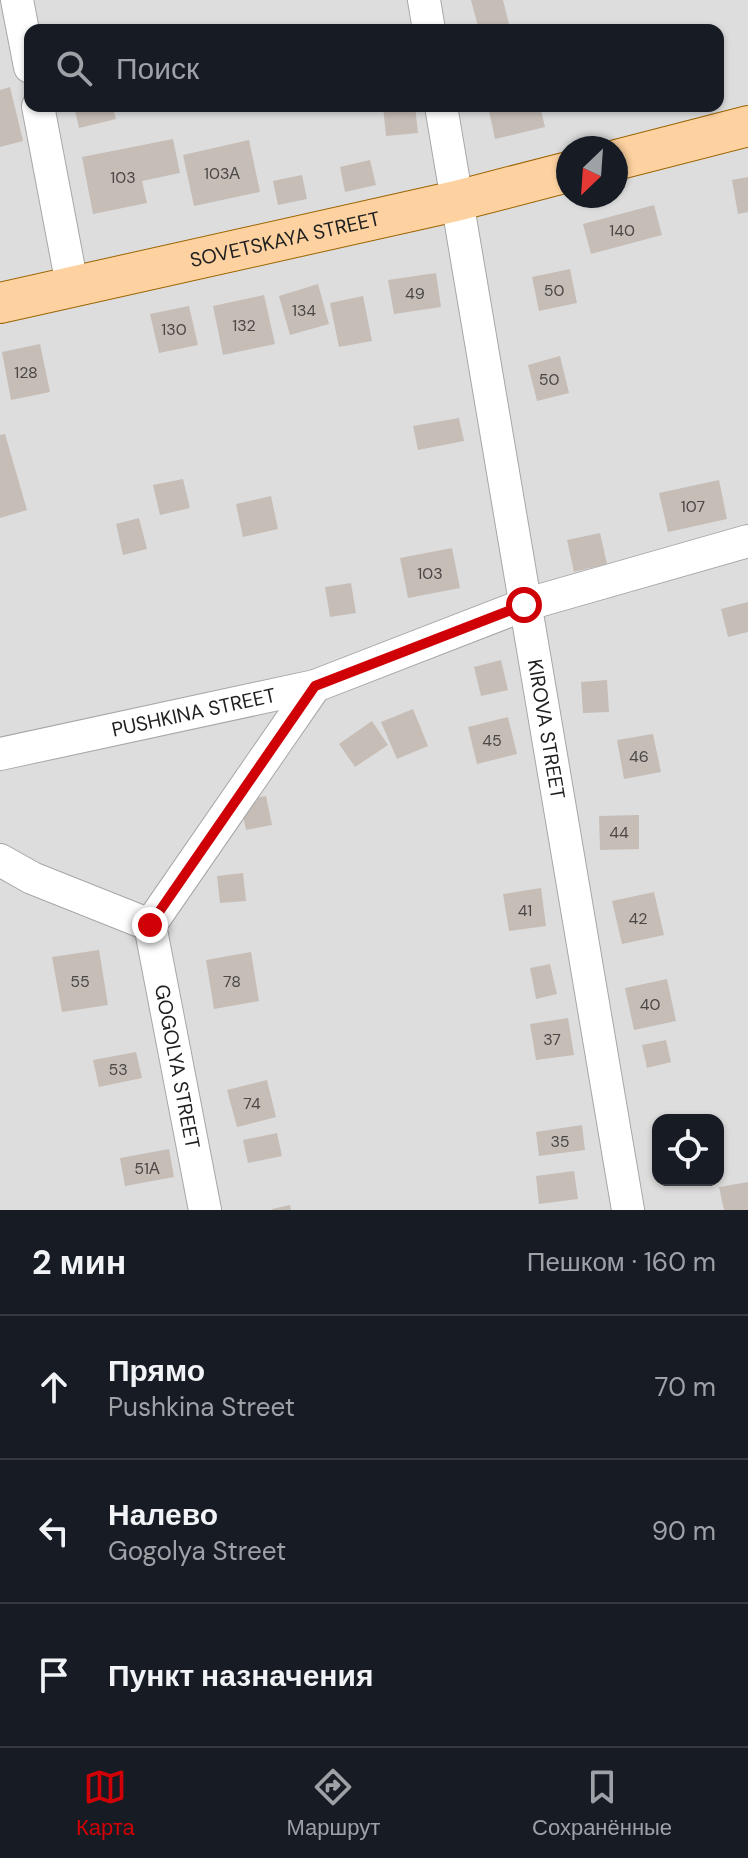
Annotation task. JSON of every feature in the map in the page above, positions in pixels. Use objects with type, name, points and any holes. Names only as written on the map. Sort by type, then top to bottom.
[{"type":"main road","points":[[628,157],[748,126]]},
{"type":"main road","name":"SOVETSKAYA STREET","points":[[0,303],[456,201],[556,175]]},
{"type":"street","points":[[17,0],[24,36]]},
{"type":"street","points":[[424,0],[428,24]]},
{"type":"street","points":[[39,112],[72,285]]},
{"type":"street","name":"KIROVA STREET","points":[[442,112],[628,1210]]},
{"type":"street","name":"PUSHKINA STREET","points":[[0,754],[315,686],[524,605],[748,541]]},
{"type":"street","points":[[0,860],[32,878],[150,925],[315,686]]},
{"type":"street","name":"GOGOLYA STREET","points":[[150,925],[205,1210]]},
{"type":"shaded area","points":[[0,0],[748,0],[748,1210],[0,1210]]},
{"type":"building","points":[[471,0],[503,0],[509,24],[477,24]]},
{"type":"building","points":[[10,87],[23,141],[0,147],[0,90]]},
{"type":"building","points":[[75,112],[114,112],[116,119],[79,128]]},
{"type":"building","points":[[384,112],[416,112],[418,133],[386,136]]},
{"type":"building","points":[[489,112],[541,112],[545,127],[495,139]]},
{"type":"building","points":[[173,139],[180,173],[142,181],[147,203],[93,214],[82,157]]},
{"type":"building","points":[[249,140],[260,192],[194,206],[183,155]]},
{"type":"building","points":[[370,160],[376,185],[345,192],[340,167]]},
{"type":"building","points":[[302,175],[307,199],[278,205],[273,181]]},
{"type":"building","points":[[748,177],[748,212],[738,214],[732,180]]},
{"type":"building","points":[[654,205],[662,235],[591,254],[583,224]]},
{"type":"building","points":[[570,269],[577,303],[539,311],[532,277]]},
{"type":"building","points":[[436,273],[441,307],[394,314],[388,280]]},
{"type":"building","points":[[318,284],[329,324],[290,335],[279,296]]},
{"type":"building","points":[[264,295],[275,344],[223,355],[213,306]]},
{"type":"building","points":[[363,296],[372,341],[339,347],[330,303]]},
{"type":"building","points":[[189,306],[198,345],[159,353],[150,314]]},
{"type":"building","points":[[40,344],[50,392],[11,400],[2,352]]},
{"type":"building","points":[[560,356],[569,393],[537,401],[528,365]]},
{"type":"building","points":[[459,418],[464,441],[418,450],[413,426]]},
{"type":"building","points":[[5,434],[27,510],[0,518],[0,435]]},
{"type":"building","points":[[183,479],[190,508],[160,515],[153,485]]},
{"type":"building","points":[[719,480],[727,519],[668,532],[659,493]]},
{"type":"building","points":[[271,496],[278,529],[243,537],[236,504]]},
{"type":"building","points":[[139,518],[147,549],[123,555],[116,524]]},
{"type":"building","points":[[600,533],[607,564],[574,572],[567,540]]},
{"type":"building","points":[[452,548],[460,588],[408,598],[400,558]]},
{"type":"building","points":[[351,583],[356,613],[330,617],[325,587]]},
{"type":"building","points":[[748,602],[748,632],[728,637],[721,609]]},
{"type":"building","points":[[501,660],[508,690],[481,696],[474,667]]},
{"type":"building","points":[[607,680],[609,712],[583,713],[581,682]]},
{"type":"building","points":[[413,709],[428,746],[397,759],[381,722]]},
{"type":"building","points":[[508,717],[517,754],[477,764],[468,727]]},
{"type":"building","points":[[372,721],[388,745],[355,767],[339,744]]},
{"type":"building","points":[[653,734],[661,772],[624,779],[617,740]]},
{"type":"building","points":[[266,796],[272,825],[246,830],[240,801]]},
{"type":"building","points":[[639,815],[639,849],[600,850],[599,816]]},
{"type":"building","points":[[243,873],[246,901],[220,903],[217,876]]},
{"type":"building","points":[[541,888],[546,926],[509,931],[503,894]]},
{"type":"building","points":[[654,892],[664,935],[622,944],[612,901]]},
{"type":"building","points":[[99,950],[108,1005],[62,1012],[52,957]]},
{"type":"building","points":[[251,952],[259,1001],[214,1009],[206,960]]},
{"type":"building","points":[[550,964],[557,994],[536,999],[530,968]]},
{"type":"building","points":[[667,979],[676,1021],[634,1030],[625,988]]},
{"type":"building","points":[[568,1018],[574,1055],[536,1060],[530,1024]]},
{"type":"building","points":[[666,1040],[671,1062],[647,1068],[642,1045]]},
{"type":"building","points":[[136,1052],[142,1078],[99,1087],[93,1060]]},
{"type":"building","points":[[267,1080],[276,1117],[237,1127],[227,1090]]},
{"type":"building","points":[[582,1125],[585,1150],[539,1156],[536,1132]]},
{"type":"building","points":[[277,1133],[282,1156],[248,1163],[243,1140]]},
{"type":"building","points":[[169,1149],[174,1177],[125,1186],[120,1158]]},
{"type":"building","points":[[574,1171],[578,1199],[539,1204],[536,1176]]},
{"type":"building","points":[[748,1182],[748,1210],[724,1210],[719,1187]]},
{"type":"building","points":[[290,1205],[291,1210],[272,1210],[272,1209]]},
{"type":"route","points":[[150,925],[315,686],[524,605]]}]
